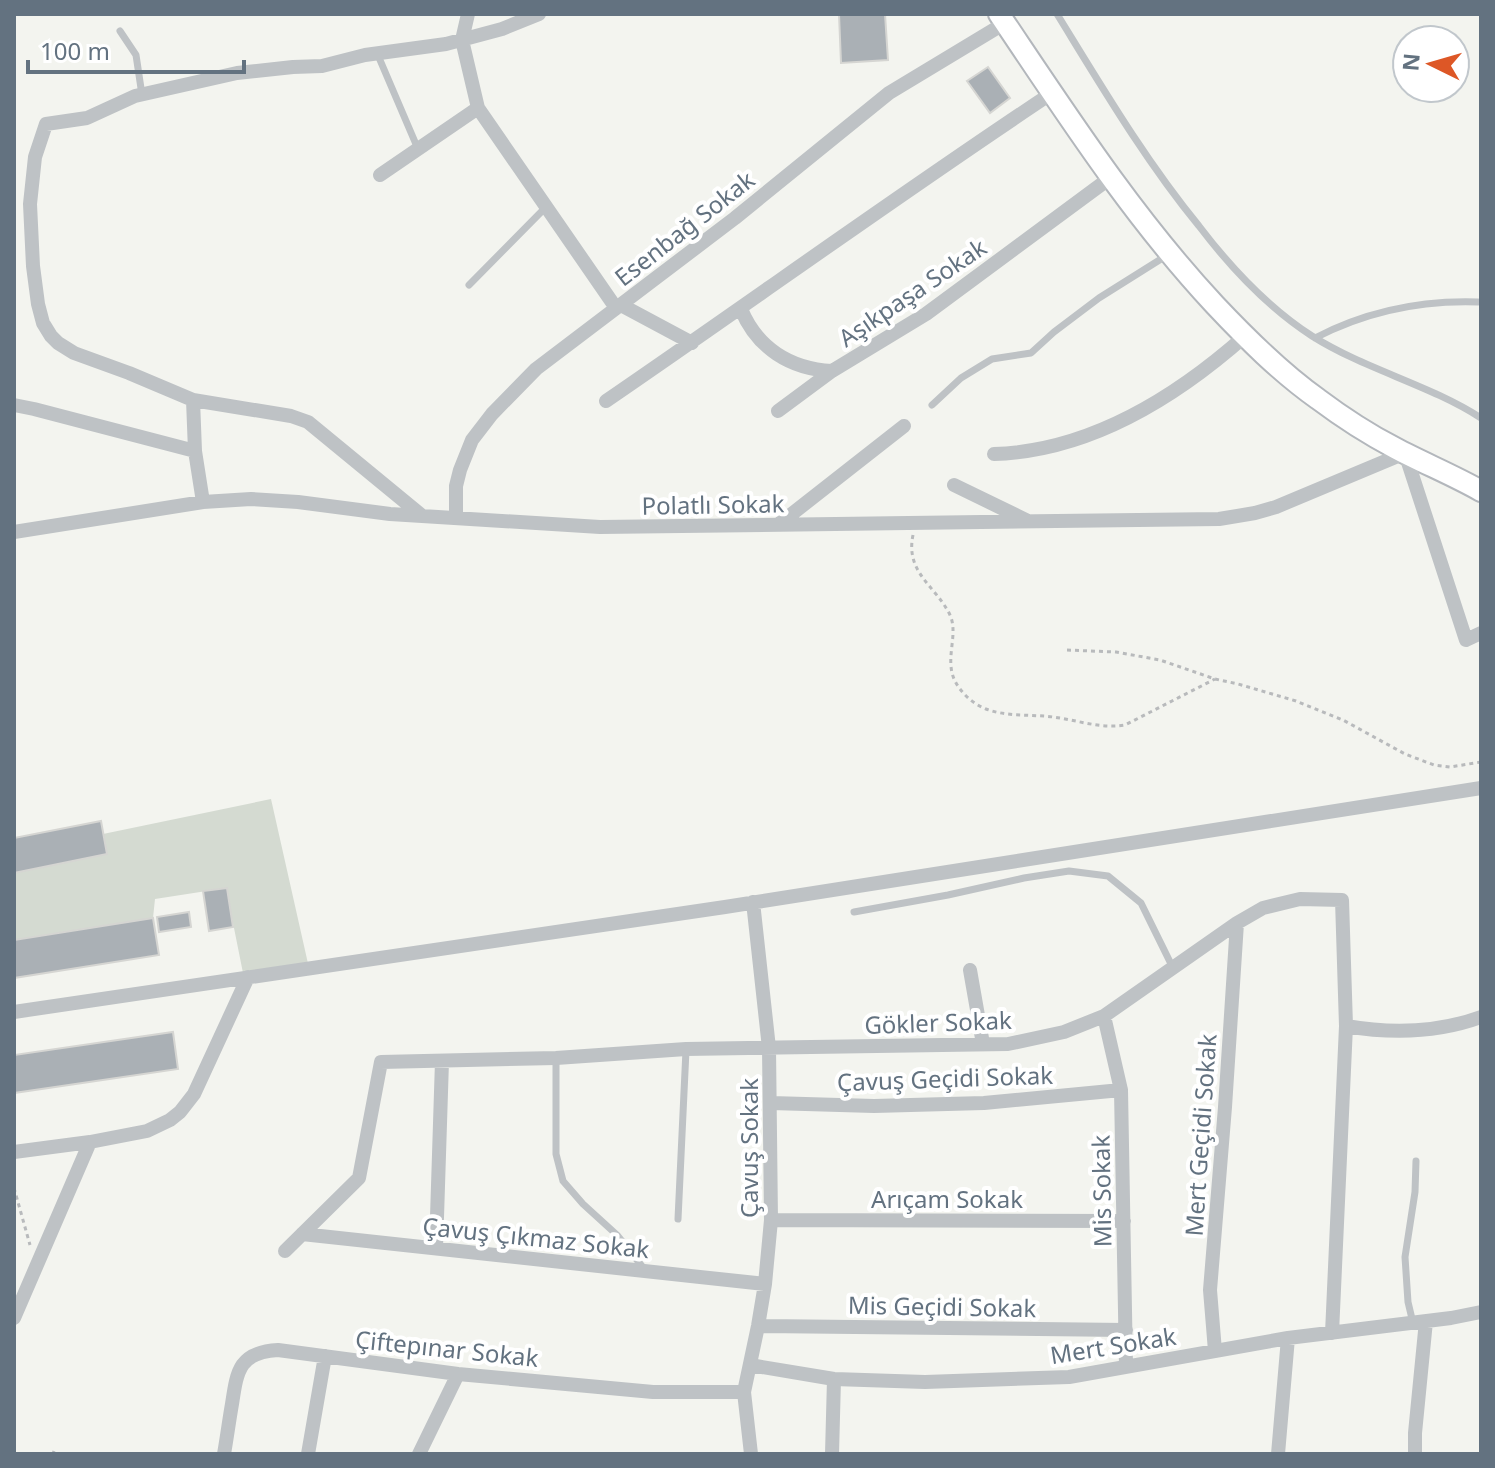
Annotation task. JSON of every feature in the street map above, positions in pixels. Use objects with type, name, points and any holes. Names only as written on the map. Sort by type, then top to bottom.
[{"type":"street","points":[[468,14],[462,40],[478,108],[618,306],[692,343]]},
{"type":"street","points":[[422,515],[308,422],[291,416],[193,400],[74,353],[58,343],[47,330],[38,304],[33,266],[30,204],[35,157],[46,124],[87,118],[135,96],[237,73],[322,66],[377,53],[462,40],[539,14]]},
{"type":"street","points":[[1002,19],[1110,178],[1170,253],[1245,336],[1315,397],[1369,433],[1481,491]]},
{"type":"street","name":"Esenbağ Sokak","points":[[456,518],[456,486],[472,440],[481,426],[536,369],[735,218],[889,93],[1002,19]]},
{"type":"street","points":[[606,401],[1052,93]]},
{"type":"street","points":[[380,175],[478,108]]},
{"type":"street","name":"Aşıkpaşa Sokak","points":[[741,309],[753,332],[771,351],[801,366],[832,371],[926,314],[1110,178]]},
{"type":"street","points":[[994,454],[1029,452],[1064,444],[1124,419],[1175,391],[1245,336]]},
{"type":"street","points":[[778,411],[832,371]]},
{"type":"street","points":[[193,400],[195,451],[203,502]]},
{"type":"street","points":[[14,405],[195,451]]},
{"type":"street","points":[[778,524],[904,426]]},
{"type":"street","points":[[1405,453],[1466,640],[1481,633]]},
{"type":"street","name":"Polatlı Sokak","points":[[14,532],[227,500],[275,500],[366,512],[600,527],[1201,520],[1237,517],[1276,507],[1405,453]]},
{"type":"street","points":[[954,485],[1027,521]]},
{"type":"street","points":[[14,1012],[753,902],[1481,788]]},
{"type":"street","name":"Gökler Sokak","points":[[285,1251],[359,1178],[381,1062],[556,1058],[686,1049],[1008,1044],[1064,1032],[1104,1016],[1263,908],[1314,898],[1342,900],[1346,1026],[1332,1333]]},
{"type":"street","name":"Çavuş Sokak","points":[[751,1454],[744,1392],[765,1284],[771,1220],[769,1048],[753,902]]},
{"type":"street","name":"Mert Geçidi Sokak","points":[[1215,1351],[1210,1290],[1237,923]]},
{"type":"street","points":[[970,970],[983,1044]]},
{"type":"street","points":[[14,1152],[147,1131],[159,1127],[180,1112],[194,1094],[248,977]]},
{"type":"street","name":"Mis Sokak","points":[[1104,1016],[1121,1090],[1126,1366]]},
{"type":"street","points":[[1346,1026],[1409,1031],[1451,1026],[1481,1017]]},
{"type":"street","points":[[436,1248],[442,1061]]},
{"type":"street","name":"Çavuş Geçidi Sokak","points":[[771,1103],[874,1106],[957,1104],[1121,1090]]},
{"type":"street","points":[[14,1318],[90,1142]]},
{"type":"street","name":"Arıçam Sokak","points":[[771,1220],[1124,1221]]},
{"type":"street","name":"Çavuş Çıkmaz Sokak","points":[[302,1234],[765,1284]]},
{"type":"street","name":"Mert Sokak","points":[[750,1365],[834,1379],[925,1382],[1069,1377],[1288,1338],[1481,1312]]},
{"type":"street","points":[[1415,1454],[1419,1322]]},
{"type":"street","name":"Mis Geçidi Sokak","points":[[758,1326],[1126,1330]]},
{"type":"street","points":[[1278,1454],[1288,1338]]},
{"type":"street","name":"Çiftepınar Sokak","points":[[224,1454],[235,1380],[244,1363],[266,1351],[278,1350],[458,1374],[653,1392],[744,1392]]},
{"type":"street","points":[[308,1454],[325,1356]]},
{"type":"street","points":[[419,1454],[458,1374]]},
{"type":"street","points":[[832,1454],[834,1379]]},
{"type":"lane","points":[[1057,14],[1148,159],[1209,240],[1262,296],[1315,338],[1370,367],[1444,396],[1481,418]]},
{"type":"lane","points":[[120,31],[136,55],[142,95]]},
{"type":"lane","points":[[377,53],[418,149]]},
{"type":"lane","points":[[469,285],[546,207]]},
{"type":"lane","points":[[932,405],[961,378],[992,359],[1031,353],[1078,313],[1170,253]]},
{"type":"lane","points":[[1315,338],[1356,319],[1391,309],[1432,302],[1478,302]]},
{"type":"lane","points":[[854,912],[1069,871],[1108,876],[1141,903],[1173,968]]},
{"type":"lane","points":[[678,1219],[686,1049]]},
{"type":"lane","points":[[556,1058],[556,1154],[563,1181],[617,1235],[647,1271]]},
{"type":"lane","points":[[1416,1161],[1415,1192],[1405,1257],[1408,1302],[1419,1322]]},
{"type":"path","points":[[917,523],[911,542],[913,560],[952,620],[951,659],[955,681],[965,695],[983,708],[1008,714],[1118,727],[1215,679]]},
{"type":"path","points":[[1067,650],[1138,656],[1266,691],[1311,706],[1427,762],[1450,767],[1481,762]]},
{"type":"path","points":[[14,1188],[36,1268]]},
{"type":"shaded area","points":[[271,799],[309,968],[244,978],[226,888],[155,899],[153,918],[14,940],[14,873],[107,854],[103,834]]},
{"type":"building","points":[[839,14],[885,14],[888,60],[841,63]]},
{"type":"building","points":[[988,67],[1010,98],[990,113],[967,81]]},
{"type":"building","points":[[101,821],[107,854],[14,873],[14,838]]},
{"type":"building","points":[[227,888],[233,927],[209,931],[203,891]]},
{"type":"building","points":[[189,912],[191,927],[159,932],[157,917]]},
{"type":"building","points":[[153,918],[159,955],[14,978],[14,940]]},
{"type":"building","points":[[173,1032],[178,1069],[14,1093],[14,1055]]}]
